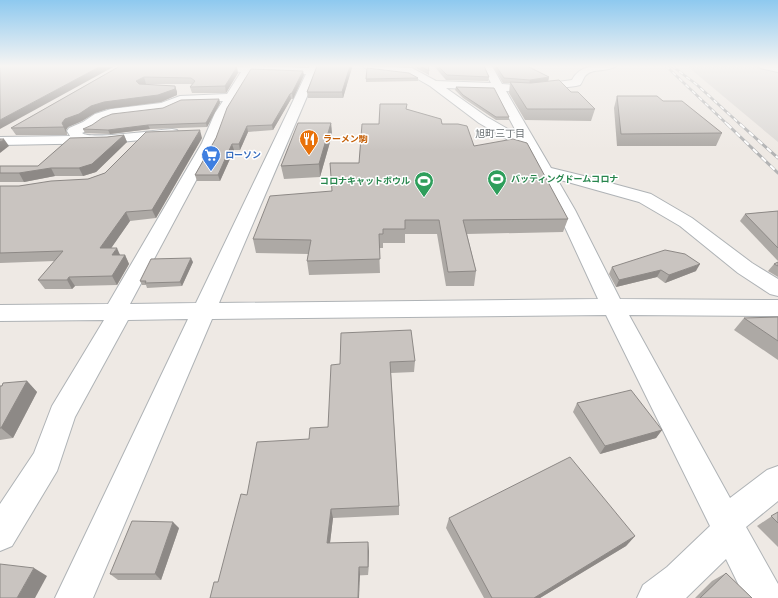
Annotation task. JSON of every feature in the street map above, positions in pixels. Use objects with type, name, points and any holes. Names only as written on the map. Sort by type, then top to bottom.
[{"type":"street","points":[[82,134],[88,125],[99,117],[164,106],[181,94],[230,97]]},
{"type":"street","points":[[0,534],[46,461],[62,415],[166,220],[206,132],[217,121],[232,94]]},
{"type":"street","points":[[74,598],[303,94]]},
{"type":"street","points":[[447,94],[483,120],[532,149]]},
{"type":"street","points":[[495,94],[508,96],[516,94]]},
{"type":"street","points":[[538,94],[543,101]]},
{"type":"street","points":[[508,96],[532,149],[566,210],[613,307],[765,598]]},
{"type":"street","points":[[0,137],[13,129],[82,134],[110,139],[184,132]]},
{"type":"street","points":[[0,141],[82,134]]},
{"type":"street","points":[[128,151],[144,135]]},
{"type":"street","points":[[546,172],[582,180],[645,198],[686,222],[745,268],[778,289]]},
{"type":"street","points":[[0,314],[613,307],[778,308]]},
{"type":"street","points":[[656,598],[680,580],[727,527],[778,482]]},
{"type":"shaded area","points":[[720,94],[778,94],[778,142]]},
{"type":"building","points":[[0,94],[49,94],[0,120]]},
{"type":"building","points":[[71,94],[161,94],[104,102],[91,106],[79,114],[65,119],[62,123],[64,127],[11,128]]},
{"type":"building","points":[[236,94],[290,94],[272,125],[247,126],[239,144],[232,144],[218,175],[195,175],[216,138],[227,108]]},
{"type":"building","points":[[462,94],[497,94],[509,117],[496,117]]},
{"type":"building","points":[[517,94],[580,94],[595,109],[527,109]]},
{"type":"building","points":[[617,96],[657,96],[663,101],[682,101],[722,133],[621,134]]},
{"type":"building","points":[[219,99],[206,123],[148,125],[108,130],[83,129],[112,114],[163,108],[181,100]]},
{"type":"building","points":[[380,104],[407,104],[406,109],[441,119],[442,124],[458,124],[467,126],[474,146],[513,139],[527,143],[568,219],[463,220],[476,271],[448,272],[439,220],[405,220],[405,229],[383,229],[383,234],[379,234],[380,259],[307,261],[311,240],[253,239],[270,196],[332,191],[330,163],[359,163],[362,124],[379,124]]},
{"type":"building","points":[[298,123],[331,123],[319,164],[281,166]]},
{"type":"building","points":[[200,130],[152,210],[126,212],[100,248],[117,248],[112,255],[125,255],[112,276],[69,277],[67,280],[38,280],[63,251],[0,253],[0,186],[19,186],[51,181],[88,179],[105,173],[146,132]]},
{"type":"building","points":[[124,135],[92,164],[79,168],[51,168],[19,173],[0,173],[0,166],[38,166],[70,138]]},
{"type":"building","points":[[778,211],[778,248],[745,214]]},
{"type":"building","points":[[665,250],[685,254],[700,264],[669,275],[661,270],[619,280],[612,267]]},
{"type":"building","points":[[191,258],[180,282],[145,283],[146,281],[140,281],[151,259]]},
{"type":"building","points":[[778,317],[778,341],[744,318]]},
{"type":"building","points":[[411,330],[415,361],[390,362],[399,506],[331,509],[327,543],[368,542],[368,567],[359,567],[358,598],[210,598],[214,582],[218,582],[241,494],[247,495],[257,442],[309,439],[310,428],[328,427],[331,365],[340,364],[341,333]]},
{"type":"building","points":[[27,381],[0,428],[0,386],[2,386],[3,383]]},
{"type":"building","points":[[631,390],[662,430],[605,446],[577,403]]},
{"type":"building","points":[[570,457],[635,536],[534,598],[492,598],[449,518]]},
{"type":"building","points":[[778,512],[778,523],[771,516]]},
{"type":"building","points":[[132,521],[173,522],[155,574],[110,574]]},
{"type":"building","points":[[0,564],[34,568],[17,598],[0,598]]},
{"type":"building","points":[[726,573],[752,598],[700,598]]},
{"type":"railway","points":[[695,94],[728,125]]},
{"type":"railway","points":[[707,94],[741,125]]},
{"type":"railway","points":[[727,124],[778,173]]},
{"type":"railway","points":[[740,124],[778,158]]},
{"type":"place","name":"ラーメン駒","points":[[309,156]]},
{"type":"place","name":"ローソン","points":[[211,172]]},
{"type":"place","name":"バッティングドームコロナ","points":[[497,196]]},
{"type":"place","name":"コロナキャットボウル","points":[[424,198]]},
{"type":"district","name":"旭町三丁目","points":[[500,133]]}]
